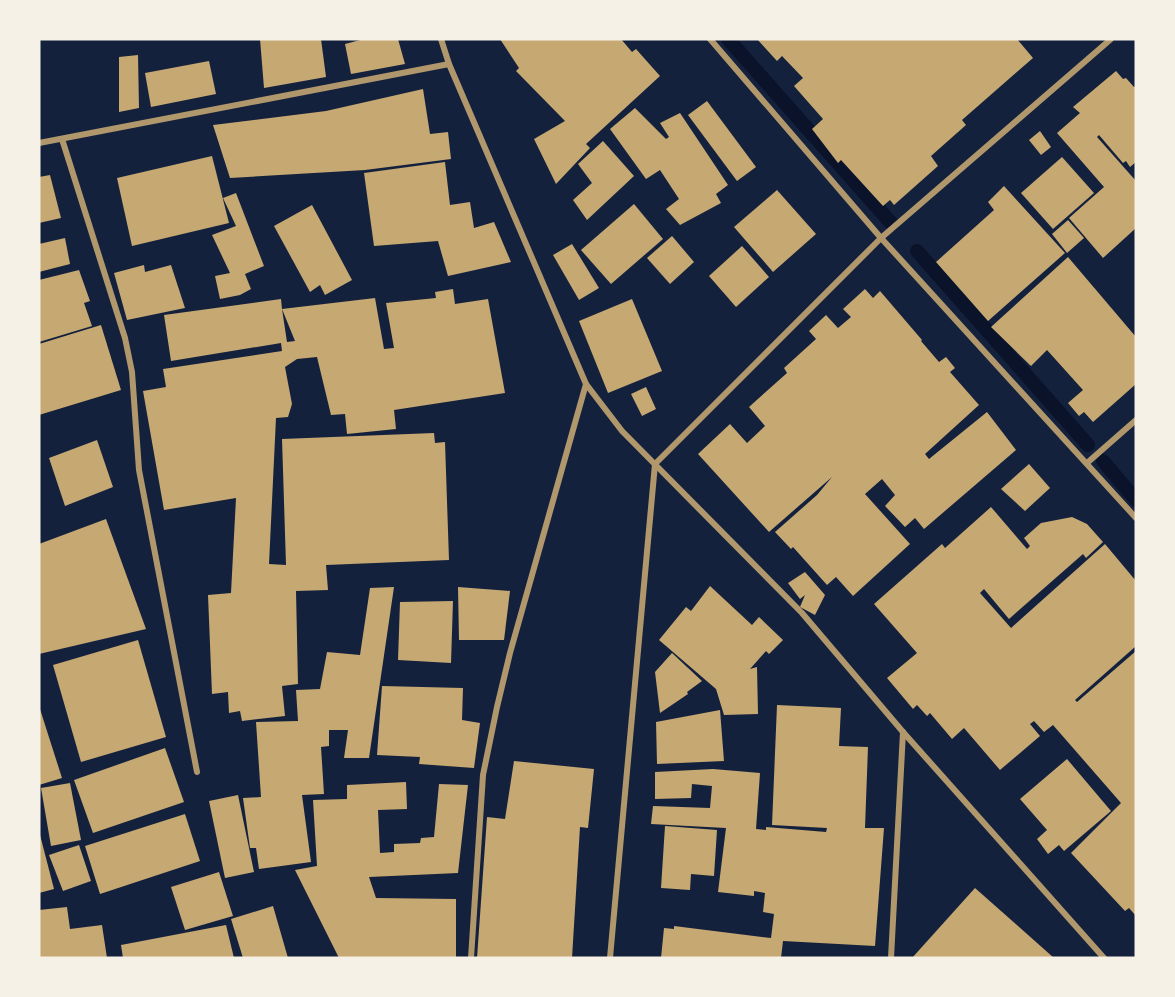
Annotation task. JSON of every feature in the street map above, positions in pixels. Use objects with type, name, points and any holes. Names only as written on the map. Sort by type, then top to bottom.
[{"type":"street","points":[[441,39],[449,64],[586,384],[622,431],[802,613],[903,732],[1104,958]]},
{"type":"street","points":[[710,39],[881,238],[1136,518]]},
{"type":"street","points":[[610,958],[655,464],[881,238],[1111,39]]},
{"type":"street","points":[[39,143],[449,64]]},
{"type":"street","points":[[62,139],[124,338],[132,372],[139,470],[197,772]]},
{"type":"street","points":[[471,958],[483,775],[496,706],[586,384]]},
{"type":"street","points":[[1087,463],[1136,420]]},
{"type":"street","points":[[891,958],[903,732]]},
{"type":"building","points":[[260,39],[321,39],[326,77],[264,88]]},
{"type":"building","points":[[364,39],[398,39],[405,64],[351,74],[345,44]]},
{"type":"building","points":[[500,39],[621,39],[632,52],[636,49],[660,76],[586,144],[590,148],[556,184],[534,139],[565,121],[516,71],[519,68]]},
{"type":"building","points":[[757,39],[1017,39],[1033,58],[962,120],[966,125],[931,156],[938,166],[894,205],[890,200],[883,206],[841,160],[838,163],[812,129],[823,119],[794,86],[803,78],[782,56],[777,61]]},
{"type":"building","points":[[138,55],[139,108],[119,112],[119,57]]},
{"type":"building","points":[[209,61],[216,94],[151,107],[145,73]]},
{"type":"building","points":[[1116,71],[1123,79],[1126,78],[1134,87],[1136,86],[1136,162],[1130,167],[1126,161],[1123,163],[1099,135],[1097,137],[1136,181],[1136,228],[1103,258],[1069,218],[1104,187],[1057,133],[1080,113],[1073,107]]},
{"type":"building","points":[[423,89],[430,134],[448,132],[451,159],[365,170],[230,178],[213,125],[326,111]]},
{"type":"building","points":[[707,101],[756,167],[737,181],[688,115]]},
{"type":"building","points":[[635,108],[666,139],[669,137],[660,123],[680,113],[728,185],[716,194],[721,203],[680,225],[666,209],[679,199],[660,170],[646,179],[610,129]]},
{"type":"building","points":[[1040,131],[1051,147],[1041,155],[1029,140]]},
{"type":"building","points":[[603,141],[634,176],[587,220],[573,200],[592,183],[578,164]]},
{"type":"building","points":[[212,156],[229,223],[132,246],[117,178]]},
{"type":"building","points":[[1062,157],[1094,193],[1053,229],[1021,193]]},
{"type":"building","points":[[445,162],[450,205],[470,202],[474,228],[494,222],[511,262],[448,276],[438,241],[374,246],[364,173]]},
{"type":"building","points":[[50,175],[61,218],[39,223],[39,177]]},
{"type":"building","points":[[1004,186],[1065,253],[988,321],[936,262],[994,210],[988,202]]},
{"type":"building","points":[[777,190],[816,234],[773,272],[734,227]]},
{"type":"building","points":[[236,193],[264,266],[245,274],[251,289],[240,295],[220,299],[215,276],[230,273],[212,235],[236,226],[223,198]]},
{"type":"building","points":[[634,204],[663,239],[611,284],[581,250]]},
{"type":"building","points":[[312,205],[352,280],[325,295],[320,285],[310,292],[274,226]]},
{"type":"building","points":[[1068,220],[1084,238],[1067,253],[1052,234]]},
{"type":"building","points":[[672,236],[694,262],[670,284],[647,258]]},
{"type":"building","points":[[65,238],[70,264],[39,272],[39,244]]},
{"type":"building","points":[[572,244],[599,288],[579,300],[553,255]]},
{"type":"building","points":[[742,246],[769,277],[736,307],[709,276]]},
{"type":"building","points":[[1068,257],[1136,337],[1136,384],[1093,422],[1084,412],[1079,416],[1068,403],[1083,390],[1047,350],[1031,366],[991,327]]},
{"type":"building","points":[[144,265],[145,272],[171,265],[185,308],[127,320],[114,273]]},
{"type":"building","points":[[79,270],[90,301],[84,303],[92,326],[39,342],[39,280]]},
{"type":"building","points":[[453,289],[455,304],[488,299],[505,393],[394,410],[396,429],[347,434],[345,414],[331,415],[317,357],[297,359],[285,367],[292,404],[288,417],[276,418],[269,564],[286,565],[282,439],[434,433],[435,443],[445,442],[449,560],[326,565],[328,590],[296,591],[298,684],[282,686],[285,716],[242,721],[240,711],[229,713],[228,692],[212,694],[208,595],[231,593],[236,498],[164,510],[143,391],[166,387],[163,369],[282,351],[281,343],[171,361],[164,315],[281,299],[282,309],[375,298],[384,349],[394,348],[386,303],[436,298],[435,292]],"holes":[[[282,309],[295,341],[287,342]]]},
{"type":"building","points":[[865,289],[873,298],[880,291],[939,362],[946,357],[955,368],[950,372],[979,405],[925,454],[929,459],[987,412],[1016,450],[924,529],[915,518],[905,527],[885,506],[895,495],[882,479],[865,494],[910,544],[853,596],[836,577],[827,585],[793,547],[791,549],[775,532],[817,495],[832,477],[769,532],[698,454],[730,424],[747,443],[765,426],[749,407],[787,373],[784,368],[816,339],[809,331],[826,315],[838,328],[851,317],[843,309]]},
{"type":"building","points":[[632,299],[662,371],[608,393],[579,321]]},
{"type":"building","points":[[101,325],[121,390],[39,415],[39,344]]},
{"type":"building","points":[[646,387],[656,409],[642,416],[631,394]]},
{"type":"building","points":[[97,440],[113,487],[65,506],[49,458]]},
{"type":"building","points":[[1029,464],[1050,488],[1025,511],[1001,489]]},
{"type":"building","points":[[991,507],[1027,549],[1030,546],[1024,538],[1041,523],[1072,517],[1087,524],[1103,542],[1086,558],[1083,554],[1009,619],[984,589],[980,593],[1011,628],[1105,544],[1136,581],[1136,646],[1075,700],[1077,702],[1136,651],[1136,916],[1129,908],[1125,911],[1071,853],[1121,803],[1053,725],[1044,732],[1034,721],[1030,724],[1040,736],[1000,770],[964,728],[952,739],[930,713],[927,716],[917,705],[913,709],[887,678],[917,653],[874,604],[942,544],[945,548]]},
{"type":"building","points":[[106,519],[146,629],[39,654],[39,544]]},
{"type":"building","points":[[805,572],[825,595],[815,615],[800,607],[805,595],[800,599],[788,583]]},
{"type":"building","points":[[710,586],[752,625],[759,617],[783,640],[769,654],[766,651],[750,669],[757,667],[758,714],[724,715],[716,689],[659,640],[686,607],[691,611]]},
{"type":"building","points":[[394,587],[369,758],[344,758],[348,730],[329,730],[329,746],[321,747],[324,794],[302,795],[311,862],[259,869],[256,848],[250,848],[243,798],[261,797],[256,722],[298,721],[296,690],[320,689],[327,652],[360,655],[370,588]]},
{"type":"building","points":[[458,587],[510,591],[504,640],[459,640]]},
{"type":"building","points":[[453,601],[451,663],[398,660],[400,602]]},
{"type":"building","points":[[138,640],[166,737],[81,762],[53,665]]},
{"type":"building","points":[[672,653],[702,681],[687,692],[688,694],[660,713],[655,672]]},
{"type":"building","points":[[382,686],[463,688],[462,720],[480,723],[474,768],[419,764],[420,757],[377,755]]},
{"type":"building","points":[[777,705],[841,708],[839,746],[868,747],[865,828],[884,828],[875,946],[783,941],[781,958],[661,958],[664,928],[674,929],[674,926],[771,938],[774,914],[763,912],[765,893],[754,891],[754,896],[718,892],[726,828],[651,824],[653,806],[710,808],[712,786],[692,784],[691,798],[655,799],[655,772],[713,769],[760,773],[756,829],[766,830],[766,827],[826,832],[827,828],[772,825]]},
{"type":"building","points":[[39,706],[62,778],[39,785]]},
{"type":"building","points":[[720,710],[724,761],[657,764],[656,722]]},
{"type":"building","points":[[165,748],[184,802],[93,833],[74,780]]},
{"type":"building","points":[[1067,759],[1111,811],[1064,851],[1059,845],[1048,854],[1037,839],[1047,830],[1020,799]]},
{"type":"building","points":[[514,761],[594,769],[588,828],[580,827],[572,958],[477,958],[487,817],[505,819]]},
{"type":"building","points":[[406,782],[407,809],[378,810],[380,853],[394,852],[394,844],[420,843],[421,838],[434,837],[439,784],[468,785],[458,873],[369,877],[376,898],[456,899],[456,958],[339,958],[295,870],[317,866],[313,800],[347,799],[347,785]]},
{"type":"building","points":[[70,783],[81,840],[51,846],[41,788]]},
{"type":"building","points":[[238,795],[254,872],[225,878],[209,801]]},
{"type":"building","points":[[185,814],[200,861],[100,894],[85,846]]},
{"type":"building","points":[[665,826],[717,830],[714,876],[691,874],[690,890],[661,888]]},
{"type":"building","points":[[39,831],[54,889],[39,893]]},
{"type":"building","points":[[79,845],[91,881],[63,891],[49,855]]},
{"type":"building","points":[[219,872],[233,916],[185,930],[171,887]]},
{"type":"building","points":[[975,888],[1054,958],[912,958]]},
{"type":"building","points":[[273,906],[288,958],[243,958],[231,919]]},
{"type":"building","points":[[67,907],[70,929],[102,925],[107,958],[39,958],[39,910]]},
{"type":"building","points":[[226,925],[234,958],[123,958],[121,945]]},
{"type":"waterway","points":[[728,39],[892,224]]},
{"type":"waterway","points":[[917,251],[1088,445]]},
{"type":"waterway","points":[[1103,461],[1136,500]]}]
